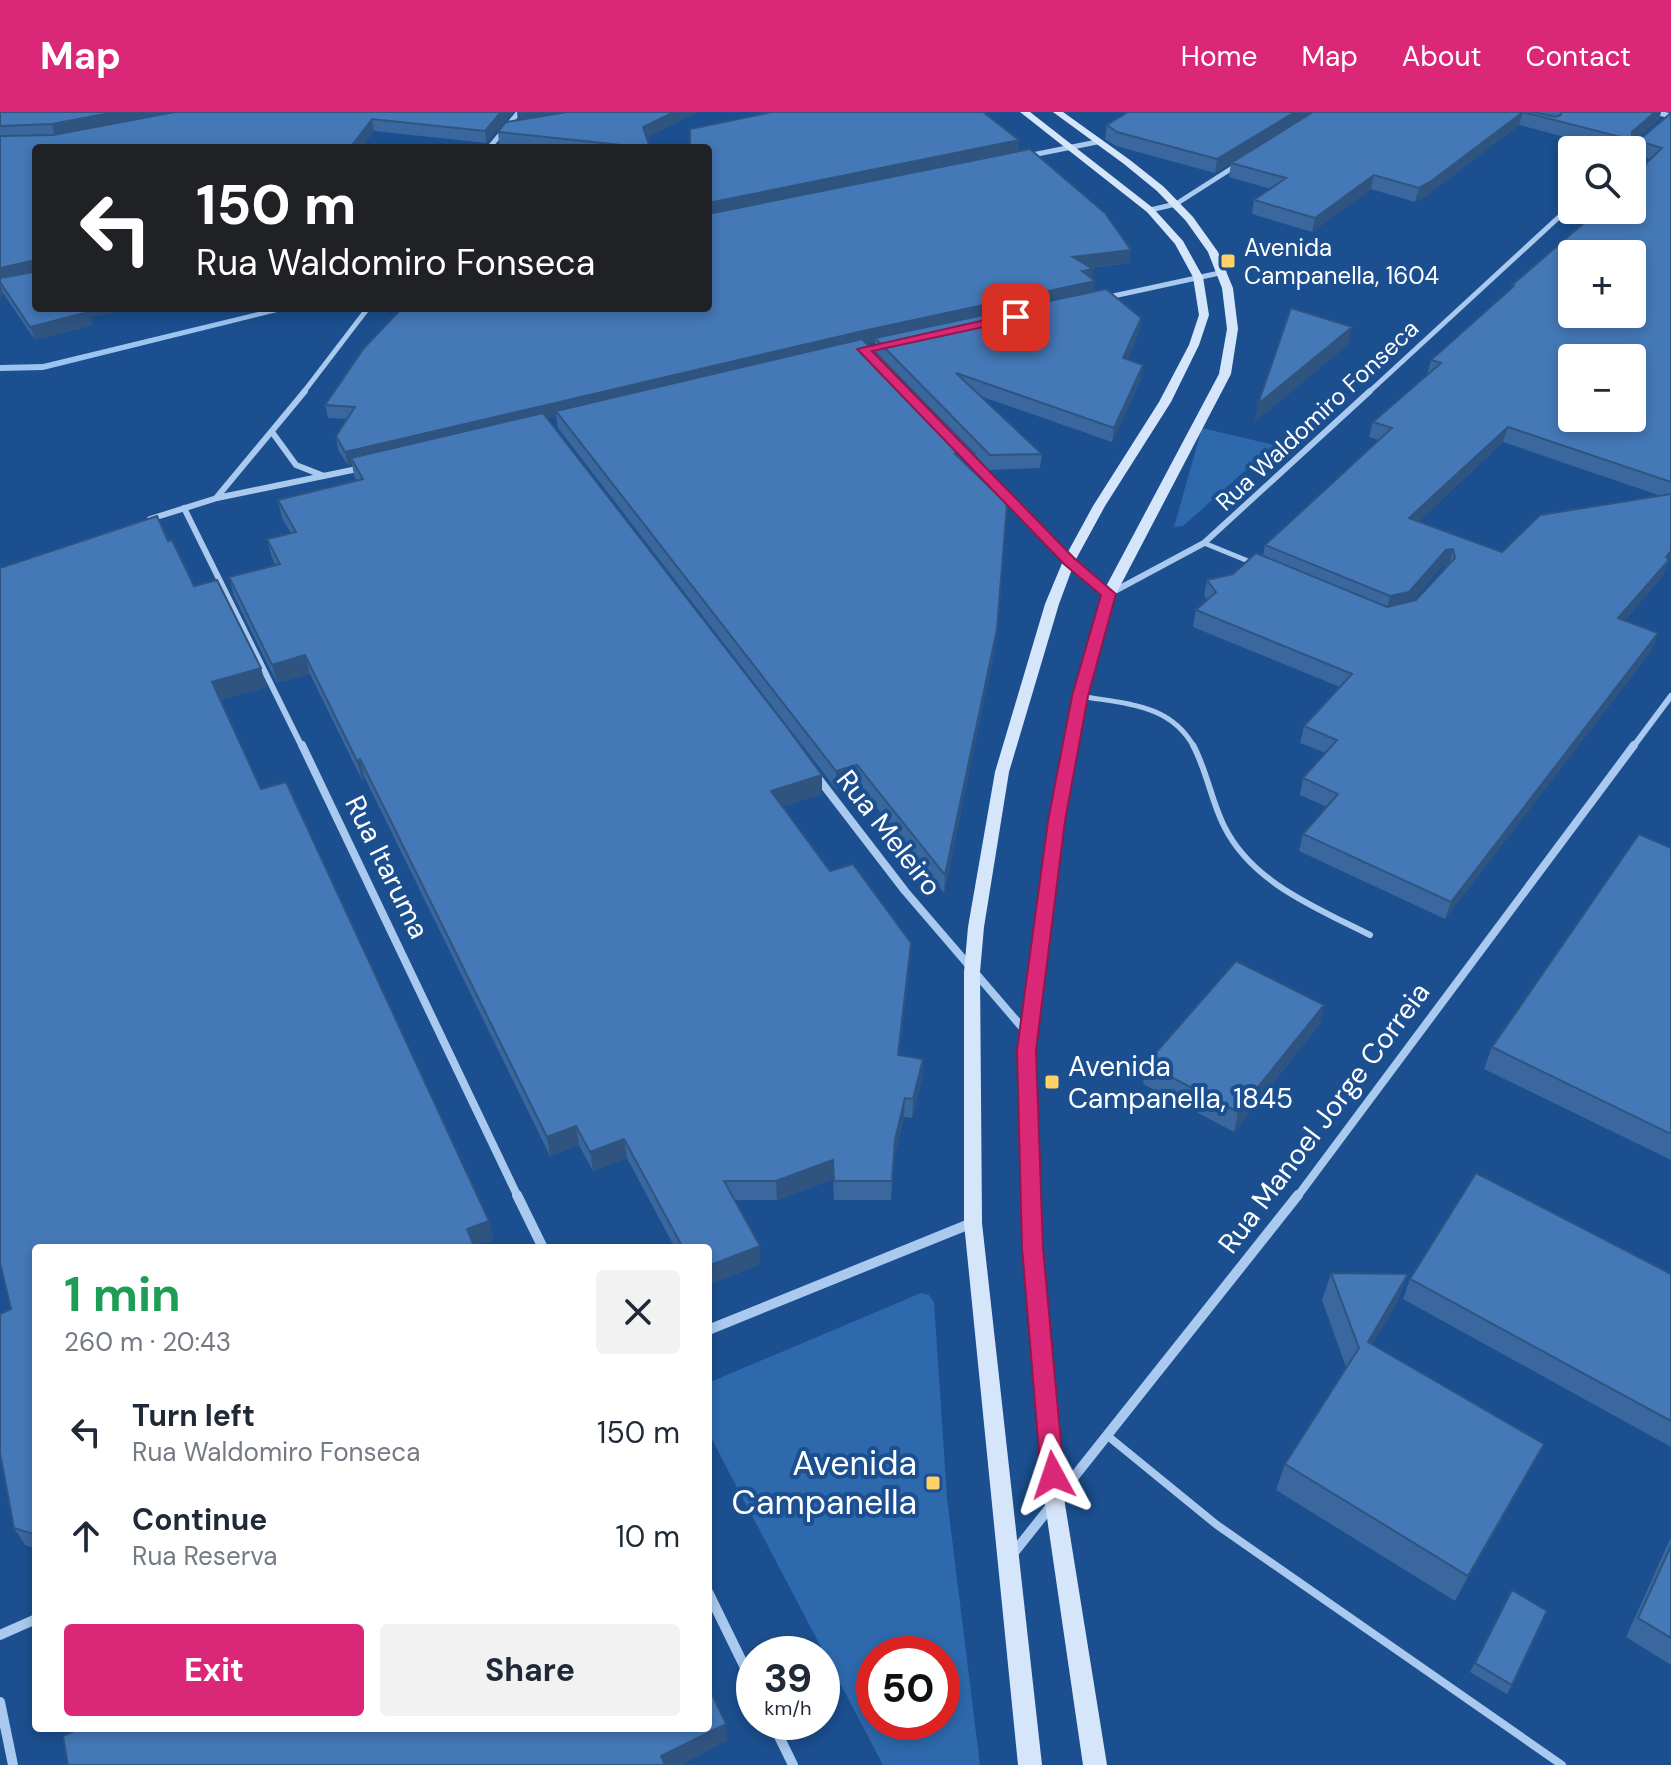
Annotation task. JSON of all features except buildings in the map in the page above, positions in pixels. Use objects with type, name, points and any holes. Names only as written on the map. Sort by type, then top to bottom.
[{"type":"main road","points":[[1024,112],[1150,210],[1179,243],[1198,277],[1204,315],[1194,345],[1165,402],[1099,506],[1069,561],[1052,604],[1002,772],[976,927],[972,972],[973,1223],[1006,1562],[1030,1765]]},
{"type":"main road","points":[[1057,112],[1176,204],[1206,238],[1224,271],[1234,318],[1233,346],[1225,374],[1109,594],[1080,696],[1057,821],[1028,1035],[1032,1248],[1055,1504],[1095,1765]]},
{"type":"street","points":[[493,144],[519,112]]},
{"type":"street","points":[[1655,112],[1670,116]]},
{"type":"street","points":[[1660,124],[1670,116]]},
{"type":"street","points":[[506,129],[521,126]]},
{"type":"street","points":[[1025,157],[1097,142]]},
{"type":"street","points":[[1150,210],[1176,204],[1242,162]]},
{"type":"street","name":"Rua Waldomiro Fonseca","points":[[1109,594],[1204,543],[1558,218]]},
{"type":"street","points":[[1092,300],[1224,271]]},
{"type":"street","points":[[217,498],[341,347],[365,312]]},
{"type":"street","points":[[272,432],[296,465],[324,477]]},
{"type":"street","points":[[961,450],[1069,561],[1109,594]]},
{"type":"street","points":[[141,522],[217,498],[369,466]]},
{"type":"street","name":"Rua Itaruma","points":[[184,508],[541,1244]]},
{"type":"street","name":"Rua Manoel Jorge Correia","points":[[1006,1562],[1109,1437],[1320,1167],[1671,696]]},
{"type":"street","name":"Rua Meleiro","points":[[810,767],[972,972],[1028,1035]]},
{"type":"street","points":[[712,1328],[973,1223]]},
{"type":"street","points":[[712,1600],[736,1649]]},
{"type":"street","points":[[0,1635],[32,1621]]},
{"type":"street","points":[[0,1702],[13,1765]]},
{"type":"street","points":[[781,1740],[793,1765]]},
{"type":"lane","points":[[1204,543],[1261,566]]},
{"type":"lane","points":[[1080,696],[1165,714],[1190,736],[1208,788],[1231,839],[1271,882],[1370,935]]},
{"type":"lane","points":[[1109,1437],[1217,1525],[1562,1765]]},
{"type":"shaded area","points":[[1202,428],[1274,445],[1183,526],[1174,527]]},
{"type":"shaded area","points":[[921,1293],[929,1295],[934,1302],[947,1498],[980,1765],[883,1765],[870,1740],[960,1740],[960,1636],[856,1636],[856,1714],[840,1683],[840,1636],[815,1636],[712,1440],[712,1381]]},
{"type":"waterway","points":[[0,368],[43,367],[271,312]]},
{"type":"place","name":"Avenida Campanella, 1604","points":[[1228,261]]},
{"type":"place","name":"Avenida Campanella, 1845","points":[[1052,1082]]},
{"type":"place","name":"Avenida Campanella","points":[[933,1483]]},
{"type":"route","points":[[1016,317],[864,349],[1069,561],[1109,594],[1080,696],[1057,821],[1026,1050],[1032,1248],[1053,1475]]}]
